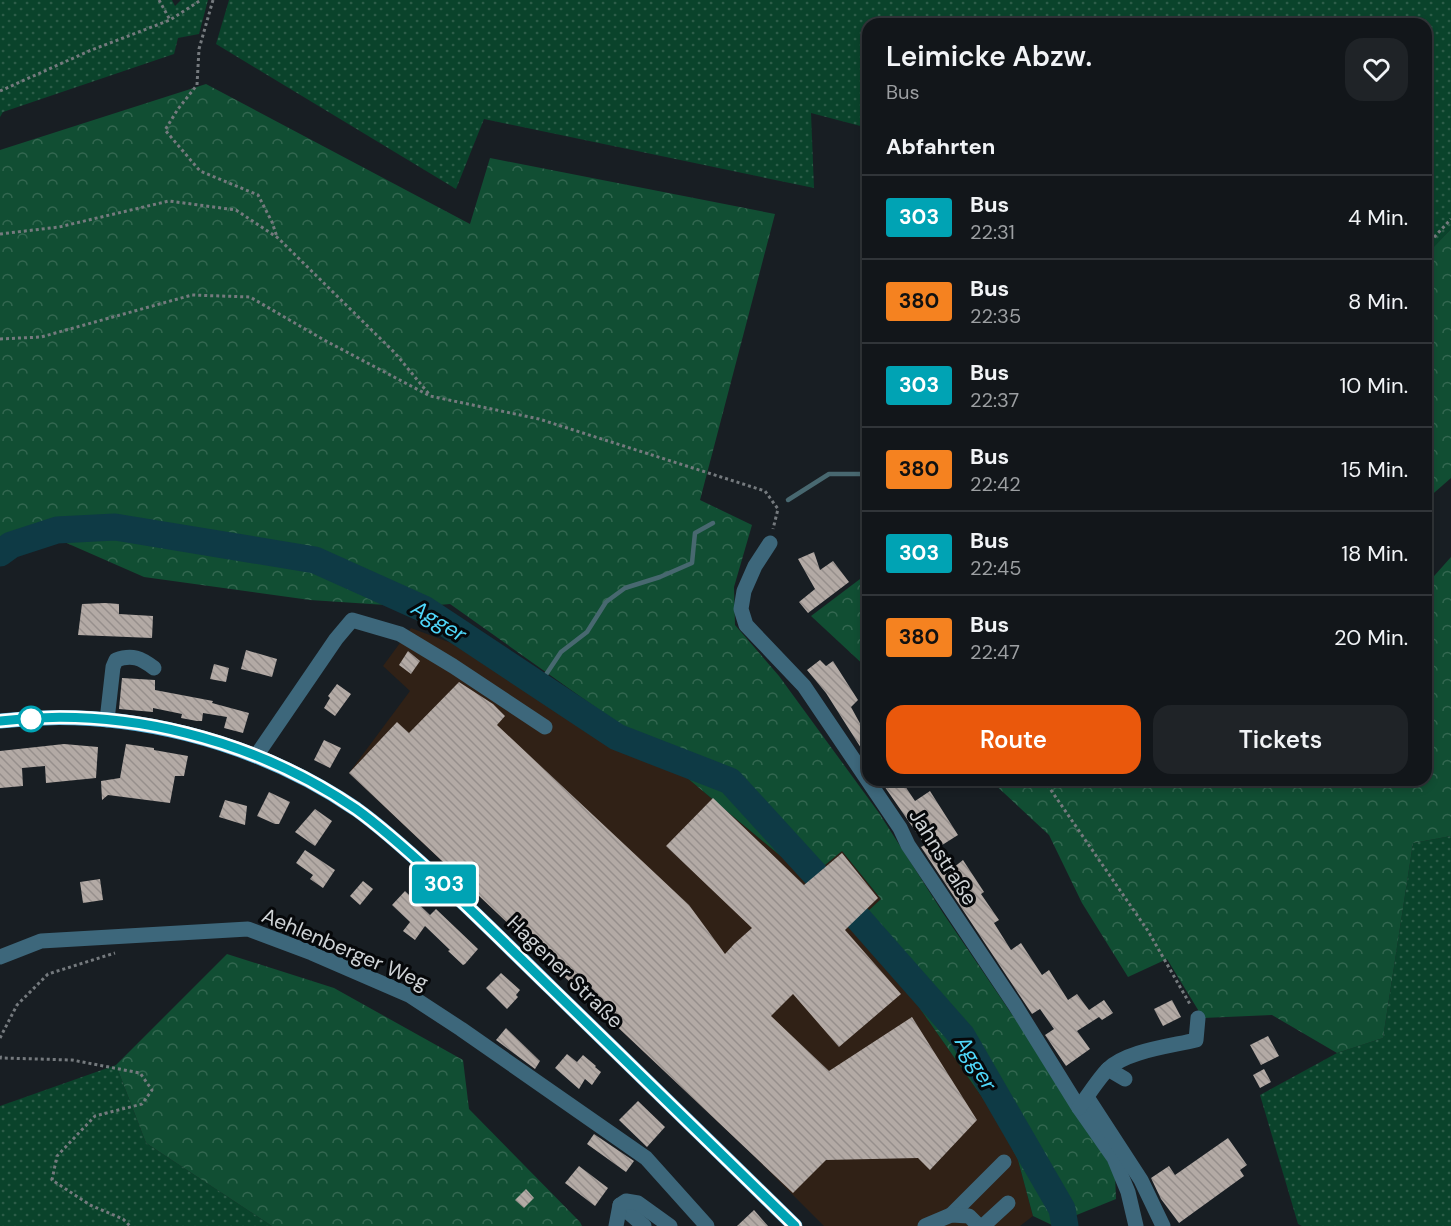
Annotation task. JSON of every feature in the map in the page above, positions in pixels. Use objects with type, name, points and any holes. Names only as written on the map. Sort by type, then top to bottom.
[{"type":"main road","name":"Hagener Straße","points":[[4,716],[108,720],[185,732],[256,756],[315,784],[357,810],[401,845],[470,909],[795,1226]]},
{"type":"street","name":"Jahnstraße","points":[[770,543],[755,566],[744,591],[741,609],[746,625],[804,686],[862,772]]},
{"type":"street","points":[[256,756],[336,639],[352,620],[400,634],[545,727]]},
{"type":"street","points":[[108,720],[112,667],[116,660],[125,656],[133,656],[154,669]]},
{"type":"street","name":"Jahnstraße","points":[[872,786],[900,828],[908,845],[1015,1005],[1083,1102],[1114,1158],[1128,1192],[1136,1226]]},
{"type":"street","name":"Aehlenberger Weg","points":[[0,957],[41,941],[248,929],[312,953],[409,994],[461,1029],[646,1158],[707,1226]]},
{"type":"street","points":[[1163,1226],[1142,1180],[1083,1102],[1108,1069],[1131,1056],[1196,1040],[1198,1018]]},
{"type":"street","points":[[1108,1069],[1125,1079]]},
{"type":"street","points":[[925,1226],[951,1215],[1004,1162]]},
{"type":"street","points":[[616,1226],[620,1205],[626,1201],[638,1203],[670,1226]]},
{"type":"street","points":[[951,1215],[969,1216],[981,1226],[1008,1203]]},
{"type":"street","points":[[620,1205],[644,1226]]},
{"type":"path","points":[[159,0],[171,20]]},
{"type":"path","points":[[0,92],[89,51],[171,20],[201,0]]},
{"type":"path","points":[[213,0],[199,49],[197,85],[165,130],[200,171],[258,195],[278,238]]},
{"type":"path","points":[[0,234],[59,227],[169,201],[236,210],[278,238],[395,353],[430,396]]},
{"type":"path","points":[[1432,240],[1451,219]]},
{"type":"path","points":[[0,339],[41,337],[192,294],[250,297],[324,340],[430,396],[539,419],[765,491],[778,509],[770,543]]},
{"type":"path","points":[[1048,786],[1149,931],[1198,1018]]},
{"type":"path","points":[[0,1038],[17,1005],[48,974],[123,950]]},
{"type":"path","points":[[0,1056],[1,1058],[72,1060],[140,1073],[152,1090],[142,1104],[95,1116],[57,1156],[52,1180],[90,1205],[123,1220],[130,1226]]},
{"type":"shaded area","points":[[411,628],[486,656],[643,741],[808,879],[842,851],[881,899],[852,926],[916,1003],[996,1117],[1018,1160],[1033,1216],[1020,1226],[824,1226],[751,1153],[349,773],[410,691],[383,666]]},
{"type":"green space","points":[[0,0],[172,0],[175,6],[181,0],[208,0],[199,34],[178,38],[174,54],[3,112],[0,117]]},
{"type":"green space","points":[[229,0],[1451,0],[1451,229],[1432,249],[1432,18],[862,18],[862,126],[811,113],[814,188],[484,119],[456,189],[216,44]]},
{"type":"green space","points":[[206,84],[470,224],[490,158],[775,214],[700,500],[752,525],[734,587],[735,625],[779,676],[879,813],[943,913],[1079,1113],[1115,1174],[1116,1199],[1052,1225],[1033,1216],[1018,1160],[996,1117],[916,1003],[852,926],[881,899],[842,851],[808,879],[643,741],[450,604],[416,607],[310,600],[144,577],[62,541],[0,556],[0,150]]},
{"type":"green space","points":[[1451,229],[1451,478],[1432,495],[1432,249]]},
{"type":"green space","points":[[1451,557],[1451,836],[1413,843],[1383,1038],[1337,1053],[1272,1015],[1203,1018],[1167,959],[1128,977],[1082,903],[1049,835],[996,786],[1432,786],[1432,578]]},
{"type":"green space","points":[[862,578],[862,663],[811,616]]},
{"type":"green space","points":[[1451,836],[1451,1226],[1302,1226],[1298,1224],[1260,1095],[1337,1053],[1383,1038],[1413,843]]},
{"type":"green space","points":[[227,954],[334,988],[463,1060],[469,1109],[582,1226],[272,1226],[146,1143],[116,1065]]},
{"type":"green space","points":[[116,1065],[146,1143],[272,1226],[0,1226],[0,1106]]},
{"type":"building","points":[[814,552],[820,570],[833,561],[849,582],[808,613],[799,602],[815,589],[798,559]]},
{"type":"building","points":[[82,604],[119,604],[119,614],[153,616],[152,638],[78,635]]},
{"type":"building","points":[[246,650],[277,659],[272,677],[241,669]]},
{"type":"building","points":[[408,651],[420,661],[411,674],[399,665]]},
{"type":"building","points":[[820,660],[826,666],[833,661],[858,700],[851,707],[862,727],[862,750],[826,693],[807,670]]},
{"type":"building","points":[[214,664],[229,668],[226,682],[210,679]]},
{"type":"building","points":[[122,678],[155,680],[155,690],[213,701],[212,703],[249,713],[243,733],[224,728],[227,717],[203,713],[202,721],[197,721],[181,718],[182,714],[153,708],[153,712],[119,709]]},
{"type":"building","points":[[459,682],[493,704],[505,716],[497,725],[689,905],[725,954],[752,928],[666,846],[713,798],[804,885],[842,853],[878,898],[845,930],[901,994],[839,1047],[793,994],[771,1016],[829,1071],[912,1017],[977,1120],[930,1170],[918,1158],[826,1160],[793,1193],[349,773],[397,722],[409,733]]},
{"type":"building","points":[[337,684],[351,694],[335,716],[324,708],[330,698],[328,696]]},
{"type":"building","points":[[324,740],[341,748],[330,768],[314,760]]},
{"type":"building","points":[[64,744],[98,747],[96,778],[46,783],[45,766],[22,768],[23,786],[0,788],[0,751]]},
{"type":"building","points":[[126,744],[188,756],[184,776],[175,776],[170,803],[108,795],[102,800],[101,781],[120,778]]},
{"type":"building","points":[[884,786],[905,786],[915,801],[930,791],[958,835],[939,847],[953,868],[963,860],[984,892],[981,894],[999,920],[994,923],[1011,950],[1021,943],[1042,975],[1049,970],[1068,1000],[1077,994],[1089,1010],[1104,1000],[1113,1013],[1102,1020],[1099,1017],[1077,1031],[1090,1049],[1066,1066],[1045,1035],[1054,1029],[1040,1009],[1032,1014],[921,847],[925,845]]},
{"type":"building","points":[[269,792],[290,802],[279,824],[257,816]]},
{"type":"building","points":[[225,800],[247,806],[245,825],[219,817]]},
{"type":"building","points":[[315,809],[332,821],[315,846],[295,832]]},
{"type":"building","points":[[305,850],[335,870],[323,888],[310,879],[313,875],[296,863]]},
{"type":"building","points":[[100,879],[103,900],[83,903],[80,882]]},
{"type":"building","points":[[363,881],[373,889],[360,905],[350,896]]},
{"type":"building","points":[[405,891],[430,915],[436,909],[478,949],[465,964],[463,965],[448,951],[450,950],[425,926],[415,940],[403,931],[410,922],[392,905]]},
{"type":"building","points":[[501,973],[520,990],[516,995],[518,997],[507,1009],[486,988]]},
{"type":"building","points":[[1172,1000],[1181,1017],[1163,1026],[1154,1009]]},
{"type":"building","points":[[506,1028],[540,1061],[535,1069],[496,1040]]},
{"type":"building","points":[[1268,1036],[1279,1056],[1261,1065],[1250,1045]]},
{"type":"building","points":[[567,1054],[577,1062],[583,1055],[601,1072],[592,1085],[585,1079],[579,1089],[555,1068]]},
{"type":"building","points":[[1264,1069],[1271,1082],[1260,1088],[1253,1075]]},
{"type":"building","points":[[638,1101],[665,1127],[647,1147],[619,1120]]},
{"type":"building","points":[[594,1134],[634,1161],[626,1172],[587,1144]]},
{"type":"building","points":[[1228,1138],[1247,1165],[1240,1170],[1244,1176],[1179,1223],[1161,1199],[1151,1178],[1169,1166],[1175,1175]]},
{"type":"building","points":[[579,1166],[608,1188],[595,1206],[565,1183]]},
{"type":"building","points":[[526,1189],[534,1198],[524,1208],[515,1200]]},
{"type":"building","points":[[754,1210],[768,1226],[737,1226]]},
{"type":"waterway","points":[[788,500],[829,474],[862,474]]},
{"type":"waterway","points":[[525,676],[545,676],[561,652],[587,632],[606,602],[625,588],[660,577],[692,563],[695,533],[713,523]]},
{"type":"waterway","name":"Agger","points":[[0,553],[11,545],[57,530],[115,527],[315,560],[424,609],[617,737],[730,781],[816,875]]},
{"type":"waterway","name":"Agger","points":[[858,918],[962,1036],[1062,1209],[1065,1226]]},
{"type":"bus line","name":"303","points":[[0,721],[56,718],[108,720],[185,732],[256,756],[315,784],[357,810],[401,845],[462,901],[795,1226]]}]
